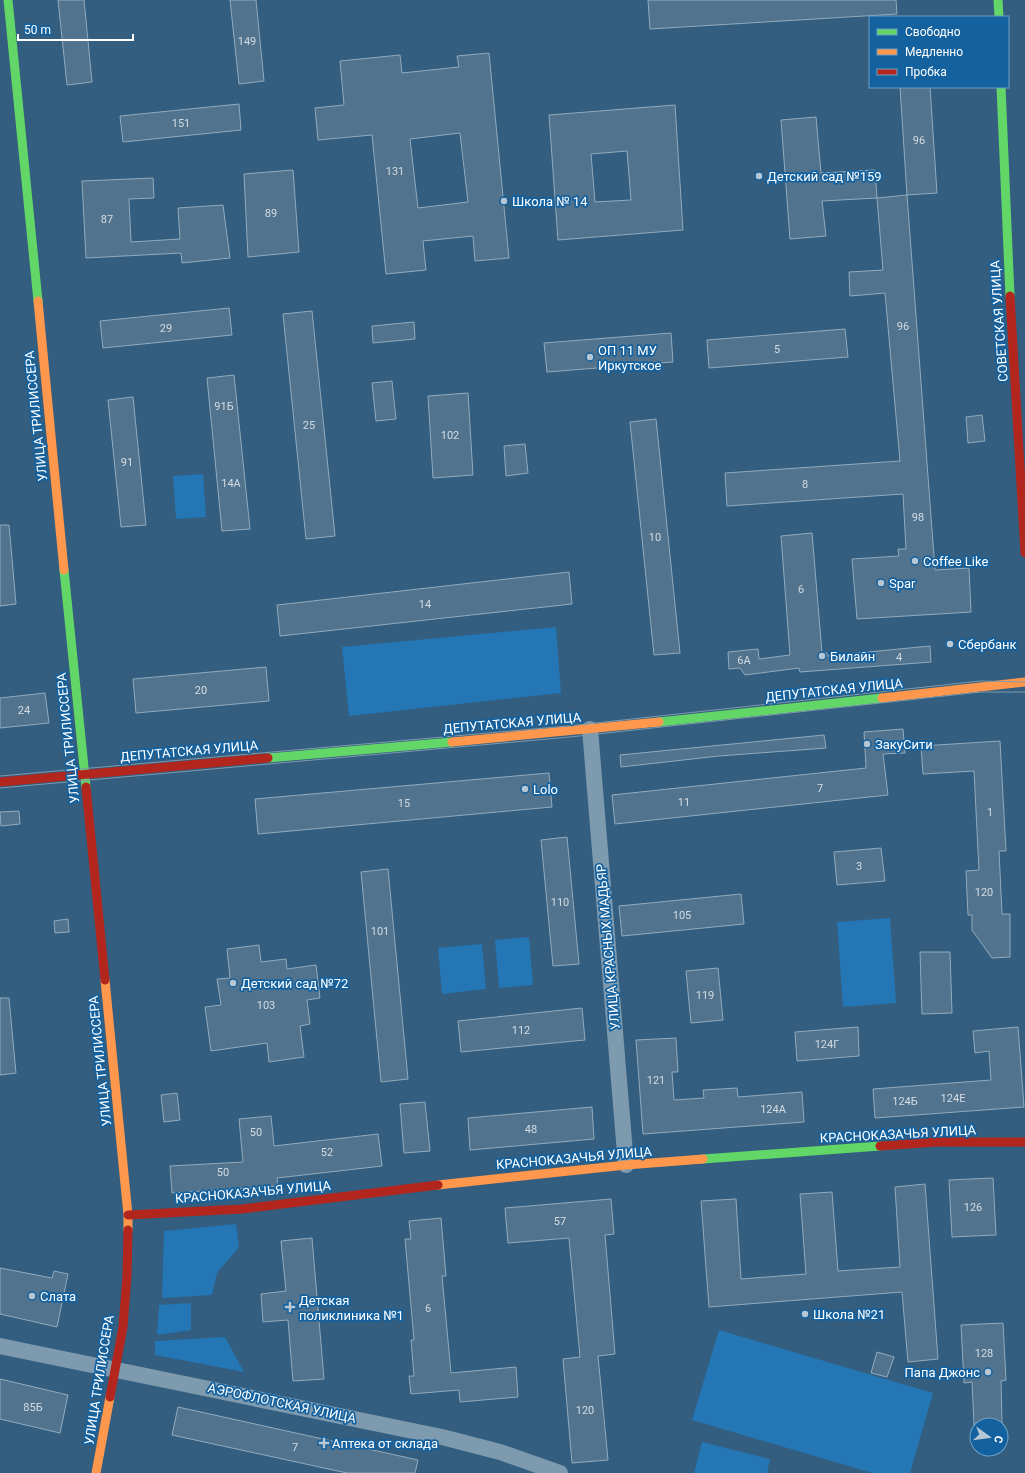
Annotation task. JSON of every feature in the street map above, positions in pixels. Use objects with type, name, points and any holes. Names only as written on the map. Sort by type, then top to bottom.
[{"type":"street","name":"УЛИЦА ТРИЛИССЕРА","points":[[8,0],[128,1215],[123,1327],[96,1473]]},
{"type":"street","points":[[998,0],[999,16]]},
{"type":"street","name":"СОВЕТСКАЯ УЛИЦА","points":[[1001,88],[1007,244],[1025,553]]},
{"type":"street","name":"ДЕПУТАТСКАЯ УЛИЦА","points":[[0,782],[590,729],[1025,682]]},
{"type":"street","name":"УЛИЦА КРАСНЫХ МАДЬЯР","points":[[590,729],[626,1165]]},
{"type":"street","name":"КРАСНОКАЗАЧЬЯ УЛИЦА","points":[[128,1215],[242,1209],[454,1183],[626,1165],[936,1142],[1025,1142]]},
{"type":"street","name":"АЭРОФЛОТСКАЯ УЛИЦА","points":[[0,1346],[442,1436],[500,1452],[560,1473]]},
{"type":"shaded area","points":[[203,474],[206,517],[176,519],[173,476]]},
{"type":"shaded area","points":[[556,627],[561,693],[349,716],[342,647]]},
{"type":"shaded area","points":[[890,918],[896,1003],[843,1007],[837,922]]},
{"type":"shaded area","points":[[529,937],[533,985],[499,988],[495,940]]},
{"type":"shaded area","points":[[482,944],[486,989],[442,994],[438,948]]},
{"type":"shaded area","points":[[236,1224],[239,1247],[217,1273],[212,1295],[162,1298],[164,1231]]},
{"type":"shaded area","points":[[191,1303],[191,1330],[157,1335],[159,1305]]},
{"type":"shaded area","points":[[719,1330],[933,1393],[910,1473],[872,1473],[692,1420]]},
{"type":"shaded area","points":[[225,1337],[244,1372],[155,1355],[155,1341]]},
{"type":"shaded area","points":[[702,1442],[770,1459],[767,1473],[694,1473]]},
{"type":"building","points":[[58,0],[84,0],[92,82],[67,85]]},
{"type":"building","points":[[230,0],[256,0],[264,81],[239,84]]},
{"type":"building","points":[[648,0],[896,0],[897,14],[650,29]]},
{"type":"building","points":[[489,53],[509,258],[475,261],[473,236],[423,241],[426,270],[386,274],[372,135],[318,140],[315,108],[344,105],[340,61],[400,55],[402,73],[459,67],[457,56]],"holes":[[[460,133],[468,202],[418,208],[410,139]]]},
{"type":"building","points":[[900,88],[930,88],[937,193],[907,195]]},
{"type":"building","points":[[239,104],[241,130],[123,142],[120,116]]},
{"type":"building","points":[[675,105],[683,230],[558,240],[549,115]],"holes":[[[627,151],[631,200],[595,202],[591,154]]]},
{"type":"building","points":[[816,117],[821,173],[875,170],[877,198],[822,201],[826,236],[790,239],[781,120]]},
{"type":"building","points":[[293,170],[299,252],[248,257],[244,174]]},
{"type":"building","points":[[153,178],[154,198],[129,199],[131,242],[180,239],[178,208],[223,205],[230,258],[182,263],[181,253],[86,258],[82,181]]},
{"type":"building","points":[[907,195],[935,570],[969,568],[971,612],[857,619],[852,559],[899,556],[898,549],[906,549],[903,494],[727,506],[725,473],[900,461],[885,293],[850,296],[849,272],[883,270],[877,198]]},
{"type":"building","points":[[229,308],[232,335],[103,348],[100,321]]},
{"type":"building","points":[[312,311],[335,536],[306,539],[283,314]]},
{"type":"building","points":[[414,322],[415,339],[373,343],[372,326]]},
{"type":"building","points":[[845,329],[848,357],[709,368],[707,340]]},
{"type":"building","points":[[671,333],[673,362],[547,372],[544,343]]},
{"type":"building","points":[[234,375],[250,529],[222,531],[207,378]]},
{"type":"building","points":[[392,381],[396,419],[376,421],[372,383]]},
{"type":"building","points":[[468,393],[473,475],[433,478],[428,396]]},
{"type":"building","points":[[133,397],[146,525],[121,527],[108,400]]},
{"type":"building","points":[[982,415],[985,441],[968,443],[966,417]]},
{"type":"building","points":[[656,419],[680,653],[654,655],[630,422]]},
{"type":"building","points":[[525,444],[528,473],[506,476],[504,446]]},
{"type":"building","points":[[0,525],[9,525],[16,604],[0,606]]},
{"type":"building","points":[[812,533],[822,653],[827,653],[827,656],[930,646],[931,662],[800,672],[799,668],[745,675],[740,668],[729,669],[728,652],[758,649],[759,659],[790,655],[781,536]]},
{"type":"building","points":[[569,572],[572,604],[280,636],[277,605]]},
{"type":"building","points":[[266,667],[269,701],[136,713],[133,679]]},
{"type":"building","points":[[45,693],[49,723],[0,728],[0,698]]},
{"type":"building","points":[[903,729],[905,753],[883,754],[888,795],[615,824],[612,795],[866,768],[864,732]]},
{"type":"building","points":[[824,735],[826,748],[719,756],[621,767],[620,755]]},
{"type":"building","points":[[1000,741],[1006,851],[999,851],[1002,914],[1010,914],[1010,957],[992,958],[972,930],[972,915],[968,915],[966,871],[979,870],[974,771],[923,774],[921,746]]},
{"type":"building","points":[[549,773],[552,807],[258,834],[255,799]]},
{"type":"building","points":[[19,811],[20,824],[1,826],[0,812]]},
{"type":"building","points":[[567,837],[579,964],[553,966],[541,840]]},
{"type":"building","points":[[881,848],[885,881],[837,885],[834,852]]},
{"type":"building","points":[[388,869],[408,1079],[381,1082],[361,872]]},
{"type":"building","points":[[741,894],[744,924],[622,936],[619,906]]},
{"type":"building","points":[[68,919],[69,932],[55,933],[54,921]]},
{"type":"building","points":[[259,945],[261,962],[286,959],[287,969],[316,965],[320,998],[307,1000],[310,1024],[300,1026],[304,1057],[269,1062],[267,1043],[211,1051],[205,1007],[221,1005],[217,979],[230,978],[227,949]]},
{"type":"building","points":[[920,952],[950,952],[952,1013],[922,1014]]},
{"type":"building","points":[[718,968],[723,1020],[691,1023],[686,971]]},
{"type":"building","points":[[0,998],[9,998],[16,1073],[0,1075]]},
{"type":"building","points":[[582,1008],[585,1040],[461,1052],[458,1021]]},
{"type":"building","points":[[858,1027],[859,1056],[797,1061],[795,1032]]},
{"type":"building","points":[[1018,1027],[1024,1107],[875,1118],[873,1089],[991,1080],[989,1051],[975,1053],[973,1031]]},
{"type":"building","points":[[676,1038],[678,1072],[672,1072],[674,1100],[704,1098],[703,1090],[737,1088],[738,1097],[802,1092],[804,1122],[643,1134],[636,1040]]},
{"type":"building","points":[[177,1093],[180,1120],[164,1122],[161,1095]]},
{"type":"building","points":[[425,1102],[430,1151],[404,1153],[400,1104]]},
{"type":"building","points":[[592,1107],[594,1139],[470,1150],[468,1118]]},
{"type":"building","points":[[271,1116],[274,1146],[378,1134],[382,1166],[277,1178],[278,1186],[172,1193],[170,1166],[243,1162],[239,1119]]},
{"type":"building","points":[[993,1178],[996,1235],[952,1237],[949,1180]]},
{"type":"building","points":[[925,1184],[938,1359],[908,1362],[902,1292],[709,1307],[701,1201],[736,1199],[741,1279],[806,1274],[800,1194],[832,1192],[838,1271],[900,1267],[895,1187]]},
{"type":"building","points":[[611,1199],[614,1234],[605,1235],[615,1354],[598,1356],[608,1460],[572,1463],[563,1359],[580,1357],[569,1238],[508,1243],[505,1208]]},
{"type":"building","points":[[441,1218],[446,1276],[442,1276],[451,1373],[516,1367],[518,1397],[460,1402],[459,1390],[411,1394],[409,1376],[414,1376],[411,1340],[414,1340],[405,1239],[411,1239],[409,1221]]},
{"type":"building","name":"Детская поликлиника №1","points":[[312,1238],[324,1379],[293,1381],[288,1320],[263,1322],[261,1294],[286,1291],[281,1241]]},
{"type":"building","name":"Слата","points":[[0,1268],[52,1278],[54,1271],[68,1274],[57,1327],[0,1314]]},
{"type":"building","points":[[1003,1323],[1006,1380],[1001,1381],[1002,1417],[974,1417],[972,1382],[964,1383],[961,1325]]},
{"type":"building","points":[[877,1352],[894,1357],[887,1377],[871,1373]]},
{"type":"building","points":[[0,1379],[68,1395],[60,1433],[0,1419]]},
{"type":"building","points":[[178,1407],[418,1460],[415,1473],[347,1473],[172,1435]]},
{"type":"tram line","points":[[0,776],[568,726],[980,681],[1025,682]]},
{"type":"tram line","points":[[0,788],[570,737],[981,692],[1025,692]]},
{"type":"traffic: fast","points":[[8,0],[38,301]]},
{"type":"traffic: fast","points":[[998,0],[999,16]]},
{"type":"traffic: fast","points":[[1001,88],[1010,296]]},
{"type":"traffic: fast","points":[[64,570],[86,787]]},
{"type":"traffic: fast","points":[[659,722],[882,698]]},
{"type":"traffic: fast","points":[[268,758],[452,742]]},
{"type":"traffic: fast","points":[[703,1159],[880,1146]]},
{"type":"traffic: slow","points":[[38,301],[64,570]]},
{"type":"traffic: slow","points":[[882,698],[1025,682]]},
{"type":"traffic: slow","points":[[452,742],[659,722]]},
{"type":"traffic: slow","points":[[105,980],[128,1215],[128,1230]]},
{"type":"traffic: slow","points":[[438,1185],[626,1165],[703,1159]]},
{"type":"traffic: slow","points":[[96,1473],[110,1397]]},
{"type":"traffic: jam","points":[[1010,296],[1025,553]]},
{"type":"traffic: jam","points":[[0,782],[268,758]]},
{"type":"traffic: jam","points":[[86,787],[105,980]]},
{"type":"traffic: jam","points":[[880,1146],[936,1142],[1025,1142]]},
{"type":"traffic: jam","points":[[128,1215],[242,1209],[438,1185]]},
{"type":"traffic: jam","points":[[110,1397],[123,1327],[127,1276],[128,1230]]},
{"type":"place","name":"Детский сад №159","points":[[759,176]]},
{"type":"place","name":"Школа № 14","points":[[504,201]]},
{"type":"place","name":"ОП 11 МУ Иркутское","points":[[590,357]]},
{"type":"place","name":"Coffee Like","points":[[915,561]]},
{"type":"place","name":"Spar","points":[[881,583]]},
{"type":"place","name":"Сбербанк","points":[[950,644]]},
{"type":"place","name":"Билайн","points":[[822,656]]},
{"type":"place","name":"ЗакуСити","points":[[867,744]]},
{"type":"place","name":"Lolo","points":[[525,789]]},
{"type":"place","name":"Детский сад №72","points":[[233,983]]},
{"type":"place","name":"Слата","points":[[32,1296]]},
{"type":"place","name":"Детская поликлиника №1","points":[[290,1307]]},
{"type":"place","name":"Школа №21","points":[[805,1314]]},
{"type":"place","name":"Папа Джонс","points":[[988,1372]]},
{"type":"place","name":"Аптека от склада","points":[[324,1443]]}]
